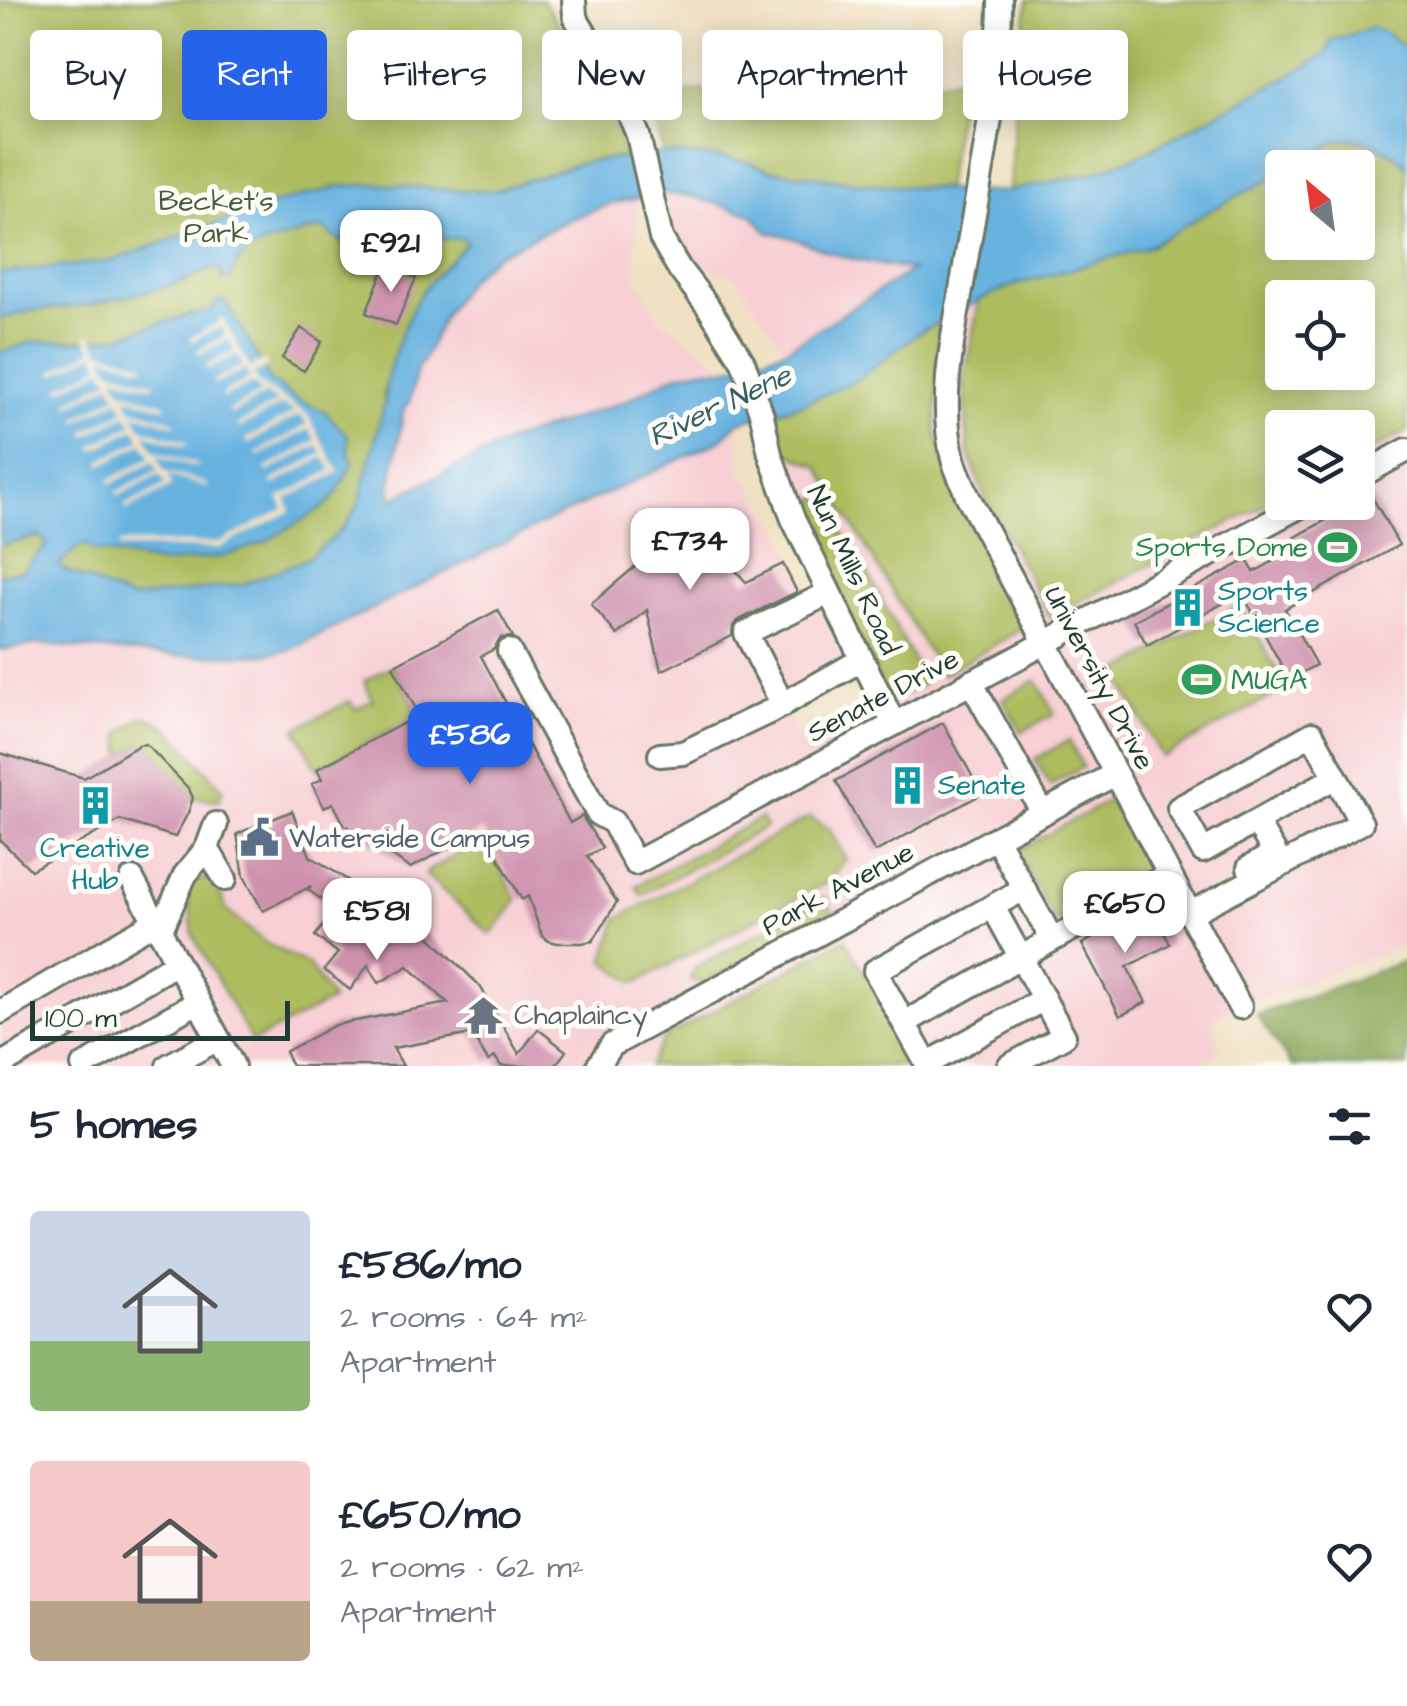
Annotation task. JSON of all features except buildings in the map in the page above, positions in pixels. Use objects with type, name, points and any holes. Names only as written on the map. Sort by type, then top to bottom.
[{"type":"street","name":"Nun Mills Road","points":[[574,0],[575,18],[613,74],[638,135],[661,238],[743,362],[793,519],[890,716]]},
{"type":"street","name":"University Drive","points":[[1000,0],[986,143],[949,365],[948,432],[954,461],[967,495],[1168,875],[1197,909],[1240,1007]]},
{"type":"street","points":[[1375,469],[1405,456]]},
{"type":"street","name":"Senate Drive","points":[[508,651],[598,814],[613,822],[635,863],[749,802],[890,716],[971,682],[1274,520]]},
{"type":"street","points":[[783,705],[746,633],[829,593]]},
{"type":"street","points":[[660,755],[683,753],[783,705],[861,660]]},
{"type":"street","points":[[971,682],[1042,814]]},
{"type":"street","points":[[1197,909],[1360,823],[1336,778],[1312,734],[1178,808],[1203,851],[1336,778]]},
{"type":"street","name":"Park Avenue","points":[[598,1066],[612,1045],[1115,774]]},
{"type":"street","points":[[1197,909],[1212,895],[1236,883],[1232,877],[1275,853],[1256,822]]},
{"type":"street","points":[[0,1012],[158,928],[216,824]]},
{"type":"street","points":[[996,838],[1052,939]]},
{"type":"street","points":[[206,848],[225,878]]},
{"type":"street","points":[[904,1022],[1168,875]]},
{"type":"street","points":[[132,879],[233,1066]]},
{"type":"street","points":[[1024,890],[876,972],[927,1065],[1044,999]]},
{"type":"street","points":[[993,906],[1064,1036],[1009,1066]]},
{"type":"street","points":[[0,1066],[177,963]]},
{"type":"street","points":[[84,1066],[198,1002]]},
{"type":"street","points":[[168,1066],[218,1038]]},
{"type":"shaded area","points":[[1375,167],[1407,167],[1407,943],[1212,1018],[1220,1052],[1188,1066],[0,1066],[0,650],[37,644],[178,656],[268,654],[360,614],[719,441],[738,422],[741,469],[781,533],[856,683],[787,716],[805,751],[891,706],[783,476],[770,419],[778,410],[804,403],[979,300],[1265,184],[1265,260],[1375,260]]},
{"type":"shaded area","points":[[662,193],[690,196],[751,214],[782,234],[830,252],[871,264],[914,269],[785,350],[734,275],[693,265],[670,223]]},
{"type":"shaded area","points":[[637,198],[634,273],[658,317],[726,369],[675,375],[623,402],[509,441],[392,500],[389,488],[404,406],[409,403],[418,366],[444,315],[468,280],[494,256],[556,225]]},
{"type":"green space","name":"Becket's Park","points":[[0,0],[543,0],[563,30],[542,30],[542,120],[613,120],[626,157],[584,162],[522,183],[422,291],[404,329],[384,391],[384,406],[359,504],[331,540],[305,560],[244,584],[130,599],[62,569],[0,574]]},
{"type":"green space","points":[[1028,0],[1407,0],[1407,49],[1388,34],[1351,34],[1332,41],[1327,53],[1307,66],[1138,156],[1093,173],[1009,191],[1014,120],[1128,120],[1128,30],[1024,30]]},
{"type":"green space","points":[[963,76],[945,189],[862,183],[770,170],[727,158],[663,153],[656,120],[682,120],[682,94],[702,90],[702,120],[943,120],[943,81]]},
{"type":"green space","points":[[1340,139],[1359,140],[1393,154],[1407,167],[1407,431],[1375,448],[1375,410],[1265,410],[1265,505],[1050,617],[982,491],[968,451],[964,380],[979,300],[1011,286],[1148,247],[1265,182],[1265,260],[1375,260],[1375,150],[1321,150]]},
{"type":"green space","points":[[939,323],[936,432],[955,497],[1025,627],[942,675],[818,466],[778,449],[770,419],[821,394]]},
{"type":"green space","points":[[819,497],[863,564],[925,683],[889,701],[798,509]]},
{"type":"green space","name":"MUGA","points":[[1240,604],[1287,688],[1162,757],[1116,673]]},
{"type":"green space","points":[[393,666],[425,727],[404,723],[317,769],[296,729],[350,701],[355,709],[373,700],[364,681]]},
{"type":"green space","points":[[1036,680],[1055,714],[1021,732],[1003,699]]},
{"type":"green space","points":[[145,716],[167,727],[223,789],[219,800],[193,798],[146,745],[122,755],[120,733]]},
{"type":"green space","points":[[1069,740],[1083,767],[1050,785],[1035,759]]},
{"type":"green space","points":[[1110,800],[1150,872],[1056,923],[1017,851]]},
{"type":"green space","points":[[810,817],[830,830],[846,860],[831,880],[635,983],[604,961],[618,918]]},
{"type":"green space","points":[[761,818],[766,827],[641,895],[636,886]]},
{"type":"green space","points":[[485,840],[517,900],[490,934],[426,875]]},
{"type":"green space","points":[[215,878],[226,910],[264,942],[309,965],[332,1000],[252,1042],[193,935],[187,888],[198,879]]},
{"type":"green space","points":[[825,897],[833,913],[702,984],[690,979],[695,968]]},
{"type":"green space","points":[[845,939],[918,1066],[649,1066],[664,1038]]},
{"type":"green space","points":[[1407,960],[1407,1066],[1292,1066],[1257,1015]]},
{"type":"water","name":"River Nene","points":[[1371,28],[1388,34],[1407,49],[1407,167],[1392,154],[1357,140],[1333,143],[1322,150],[1265,150],[1265,182],[1148,247],[1011,286],[979,300],[921,331],[857,380],[804,403],[739,422],[719,441],[554,518],[290,650],[178,656],[37,644],[0,650],[0,574],[22,571],[47,545],[40,536],[0,546],[0,353],[31,342],[119,336],[212,311],[215,301],[227,304],[270,380],[294,398],[324,411],[348,436],[353,463],[335,496],[324,507],[265,542],[225,556],[163,564],[80,545],[59,565],[130,599],[244,584],[305,560],[347,523],[359,504],[392,361],[404,328],[423,291],[466,244],[464,238],[409,240],[372,233],[344,243],[322,228],[247,253],[230,279],[221,278],[222,269],[213,268],[175,285],[89,305],[0,319],[0,273],[111,261],[269,205],[341,186],[496,190],[584,162],[663,153],[727,158],[770,170],[864,184],[1009,191],[1093,173],[1138,156],[1327,53],[1331,41]],"holes":[[[662,193],[690,196],[751,214],[769,233],[852,258],[912,270],[785,350],[726,369],[675,375],[623,402],[509,441],[392,499],[390,489],[404,407],[409,404],[418,366],[444,315],[468,280],[494,256],[610,204]]]},
{"type":"pier","points":[[222,317],[250,368],[264,360],[268,366],[254,374],[258,383],[307,414],[339,472],[286,499],[291,511],[219,548],[119,548],[119,543],[219,543],[284,509],[279,498],[332,470],[324,457],[273,485],[271,481],[323,453],[317,445],[267,472],[265,469],[316,440],[309,429],[258,456],[256,453],[307,425],[299,415],[248,443],[246,439],[295,412],[282,405],[239,428],[237,425],[278,402],[266,394],[231,414],[229,410],[262,392],[252,383],[223,398],[221,395],[250,378],[244,369],[215,384],[213,381],[243,365],[236,354],[207,370],[206,366],[235,351],[228,339],[198,355],[197,351],[226,335],[221,326],[191,342],[190,338]]},
{"type":"pier","points":[[85,335],[91,335],[99,350],[144,363],[143,367],[102,355],[110,369],[155,383],[153,387],[113,375],[122,391],[166,404],[165,408],[125,396],[130,408],[175,421],[174,425],[134,413],[141,428],[187,442],[186,446],[145,434],[154,451],[197,464],[196,467],[157,456],[164,471],[208,484],[206,487],[168,475],[172,486],[127,510],[125,506],[166,484],[159,474],[118,496],[116,492],[158,470],[153,461],[111,484],[109,480],[151,457],[143,443],[102,465],[100,461],[141,439],[135,428],[94,450],[92,446],[133,424],[127,414],[86,436],[84,432],[125,410],[119,399],[78,421],[76,418],[117,395],[111,383],[70,406],[68,402],[109,380],[103,368],[62,390],[60,387],[101,365],[95,353],[54,375],[52,372],[93,350]]},
{"type":"place","name":"Sports Dome","points":[[1338,547]]},
{"type":"place","name":"Sports Science","points":[[1188,607]]},
{"type":"place","name":"MUGA","points":[[1201,680]]},
{"type":"place","name":"Senate","points":[[908,785]]},
{"type":"place","name":"Creative Hub","points":[[95,806]]},
{"type":"place","name":"Waterside Campus","points":[[259,838]]},
{"type":"place","name":"Chaplaincy","points":[[484,1015]]}]
